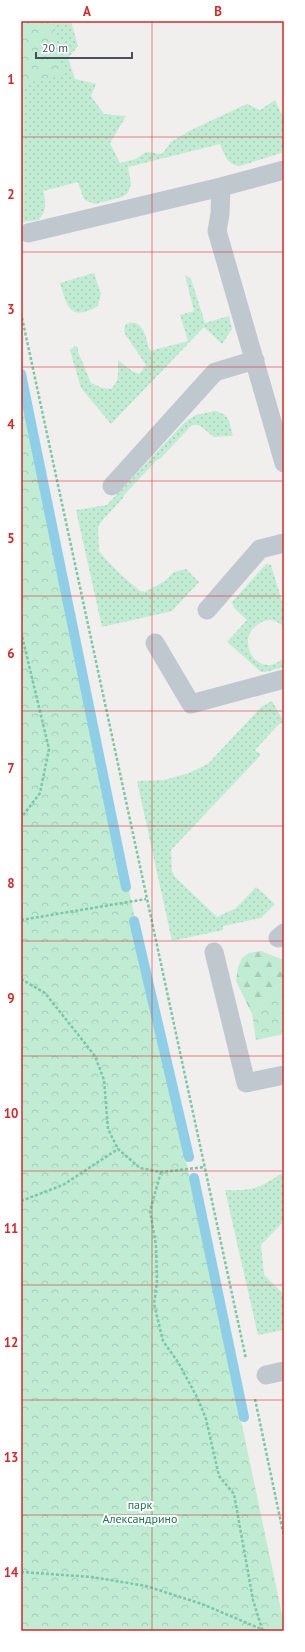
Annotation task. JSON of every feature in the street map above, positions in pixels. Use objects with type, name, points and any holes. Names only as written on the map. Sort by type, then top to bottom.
[{"type":"lane","points":[[28,233],[220,187],[284,170]]},
{"type":"lane","points":[[220,187],[220,214],[217,230],[284,463]]},
{"type":"lane","points":[[112,486],[215,372],[255,360]]},
{"type":"lane","points":[[207,610],[260,549],[284,543]]},
{"type":"lane","points":[[155,643],[191,704],[284,679]]},
{"type":"lane","points":[[214,952],[246,1083],[284,1075]]},
{"type":"lane","points":[[266,1375],[284,1371]]},
{"type":"path","points":[[21,313],[246,1360]]},
{"type":"path","points":[[21,632],[49,749],[40,793],[21,818]]},
{"type":"path","points":[[21,920],[146,899]]},
{"type":"path","points":[[21,979],[45,993],[95,1056],[104,1080],[108,1129],[118,1149],[140,1168],[161,1172],[205,1167]]},
{"type":"path","points":[[21,1201],[63,1185],[118,1149]]},
{"type":"path","points":[[161,1172],[150,1210],[156,1245],[157,1282],[154,1304],[164,1341],[178,1362],[198,1399],[206,1419],[219,1476],[234,1494],[253,1600],[262,1629]]},
{"type":"path","points":[[254,1398],[284,1538]]},
{"type":"path","points":[[21,1572],[92,1577],[146,1586],[202,1604],[266,1631]]},
{"type":"green space","points":[[21,21],[51,21],[64,75],[21,84]]},
{"type":"green space","points":[[51,21],[71,21],[78,46],[68,58],[75,79],[96,84],[91,96],[104,114],[126,116],[110,143],[120,163],[136,159],[146,152],[162,154],[171,142],[189,131],[247,104],[260,110],[275,100],[284,119],[284,152],[240,166],[229,161],[220,144],[128,167],[131,184],[128,193],[122,197],[95,204],[85,200],[78,182],[43,191],[45,206],[42,216],[39,220],[21,222],[21,84],[63,74]]},
{"type":"green space","points":[[94,273],[101,294],[98,306],[81,313],[71,310],[65,299],[60,283]]},
{"type":"green space","points":[[185,275],[191,279],[205,323],[229,316],[232,329],[222,344],[204,327],[111,424],[81,388],[70,350],[75,346],[78,347],[78,352],[91,383],[102,388],[111,389],[116,383],[118,376],[118,360],[132,371],[139,374],[146,365],[125,334],[124,328],[126,324],[132,323],[140,326],[145,335],[150,351],[188,341],[180,315],[194,311]]},
{"type":"green space","name":"парк Александрино","points":[[21,379],[284,1624],[284,1631],[21,1631]]},
{"type":"green space","points":[[215,411],[227,417],[233,436],[214,437],[200,426],[191,426],[124,495],[101,522],[98,528],[99,551],[120,574],[140,591],[145,592],[165,581],[174,572],[186,569],[199,582],[172,611],[102,627],[76,510],[107,505],[186,421],[196,415]]},
{"type":"green space","points":[[266,564],[271,565],[284,608],[284,627],[275,621],[264,621],[254,628],[249,637],[248,646],[252,655],[258,661],[266,665],[275,664],[284,657],[284,667],[261,672],[227,642],[247,620],[234,608],[232,602]]},
{"type":"green space","points":[[272,701],[284,722],[279,724],[255,750],[261,755],[171,850],[172,871],[175,877],[217,917],[236,908],[256,887],[275,904],[261,918],[223,926],[223,930],[172,941],[137,781],[164,780],[189,773],[208,764],[261,707]]},
{"type":"green space","points":[[261,951],[284,960],[284,981],[252,1014],[236,981],[238,967],[242,958],[249,953]]},
{"type":"green space","points":[[284,981],[284,1034],[256,1040],[252,1014]]},
{"type":"green space","points":[[284,1172],[284,1221],[261,1245],[264,1275],[284,1294],[284,1330],[258,1335],[225,1190],[250,1189],[268,1182]]},
{"type":"waterway","points":[[21,374],[126,887]]},
{"type":"waterway","points":[[134,921],[189,1157]]},
{"type":"waterway","points":[[194,1178],[244,1417]]}]
